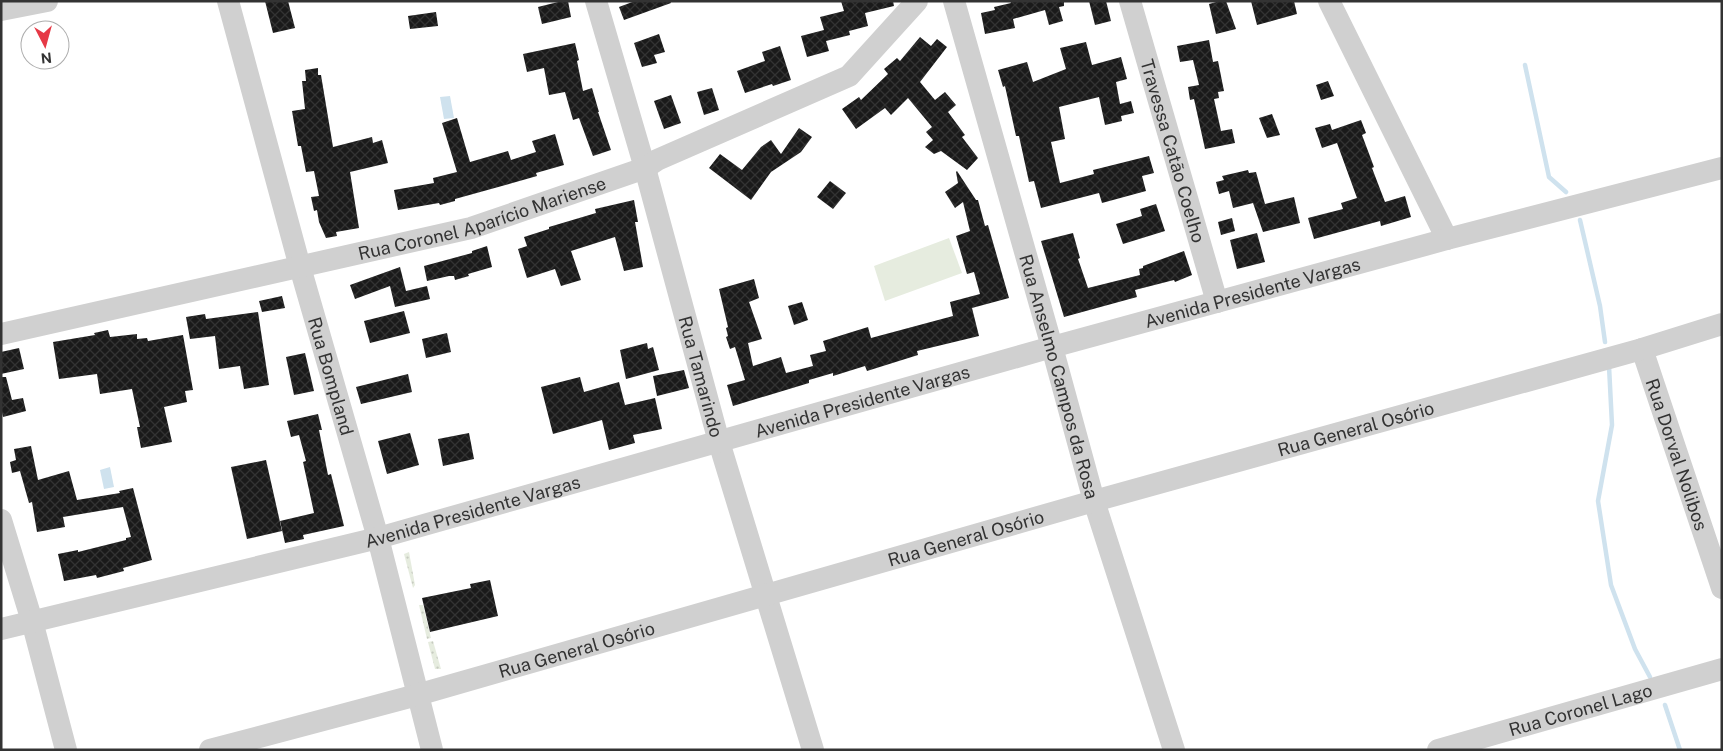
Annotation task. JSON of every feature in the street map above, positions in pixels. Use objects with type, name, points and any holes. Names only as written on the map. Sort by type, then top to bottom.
[{"type":"street","points":[[1,10],[47,1]]},
{"type":"street","name":"Rua Bompland","points":[[228,1],[300,267],[378,538],[432,750]]},
{"type":"street","name":"Rua Tamarindo","points":[[596,1],[645,168],[719,442],[813,750]]},
{"type":"street","name":"Rua Coronel Aparício Mariense","points":[[1,334],[471,228],[645,168],[657,160],[850,76],[917,1]]},
{"type":"street","name":"Rua Anselmo Campos da Rosa","points":[[954,1],[1094,501],[1174,750]]},
{"type":"street","name":"Travessa Catão Coelho","points":[[1130,1],[1217,302]]},
{"type":"street","points":[[1329,1],[1447,239]]},
{"type":"street","name":"Avenida Presidente Vargas","points":[[1,629],[378,538],[1052,347],[1447,239],[1722,168]]},
{"type":"street","name":"Rua General Osório","points":[[210,750],[766,596],[1094,501],[1722,324]]},
{"type":"street","name":"Rua Dorval Nolibos","points":[[1642,348],[1722,588]]},
{"type":"street","points":[[1,520],[32,621],[66,750]]},
{"type":"street","name":"Rua Coronel Lago","points":[[1438,750],[1722,669]]},
{"type":"shaded area","points":[[949,238],[962,273],[885,301],[874,266]]},
{"type":"shaded area","points":[[409,552],[415,585],[413,588],[404,554]]},
{"type":"shaded area","points":[[419,605],[423,605],[431,638],[427,639]]},
{"type":"shaded area","points":[[433,641],[441,669],[435,669],[428,642]]},
{"type":"water","points":[[450,96],[454,118],[444,119],[440,97]]},
{"type":"water","points":[[110,467],[114,487],[104,489],[100,470]]},
{"type":"building","points":[[265,1],[288,1],[295,28],[273,33]]},
{"type":"building","points":[[568,1],[571,17],[542,24],[538,7]]},
{"type":"building","points":[[635,1],[670,1],[671,3],[624,20],[619,7]]},
{"type":"building","points":[[841,1],[893,1],[894,6],[865,13],[868,26],[849,31],[850,35],[826,41],[829,51],[807,57],[801,36],[824,30],[820,17],[844,11]]},
{"type":"building","points":[[1010,1],[1064,1],[1064,6],[1059,7],[1063,21],[1049,25],[1045,10],[1013,19],[1015,28],[985,34],[981,13],[995,10],[994,7],[1011,3]]},
{"type":"building","points":[[1089,1],[1106,1],[1111,21],[1095,25]]},
{"type":"building","points":[[1226,1],[1236,29],[1216,34],[1209,4]]},
{"type":"building","points":[[1251,1],[1294,1],[1297,14],[1257,25]]},
{"type":"building","points":[[436,12],[438,26],[410,29],[408,16]]},
{"type":"building","points":[[659,34],[665,52],[654,55],[657,63],[642,67],[634,43]]},
{"type":"building","points":[[920,37],[931,46],[937,39],[947,47],[920,82],[935,100],[945,92],[956,105],[948,112],[965,135],[962,137],[978,158],[967,170],[941,151],[934,154],[925,147],[933,140],[926,132],[932,127],[908,98],[891,115],[885,108],[856,129],[842,109],[859,97],[861,100],[888,74],[884,69],[897,58],[900,61]]},
{"type":"building","points":[[1209,40],[1213,62],[1218,61],[1224,91],[1218,92],[1219,98],[1214,99],[1221,131],[1232,129],[1235,143],[1205,149],[1194,99],[1190,100],[1188,87],[1199,85],[1193,60],[1180,62],[1177,46]]},
{"type":"building","points":[[1086,42],[1092,65],[1121,57],[1127,79],[1116,82],[1120,104],[1131,101],[1134,113],[1121,116],[1122,121],[1105,125],[1099,97],[1059,107],[1065,139],[1051,142],[1060,183],[1094,174],[1093,170],[1149,156],[1154,173],[1142,176],[1146,191],[1102,203],[1099,193],[1041,208],[1034,181],[1029,182],[1019,136],[1016,136],[1005,86],[1003,87],[998,70],[1027,62],[1033,82],[1066,69],[1060,48]]},
{"type":"building","points":[[575,43],[583,91],[592,88],[611,150],[593,156],[579,118],[573,120],[565,92],[549,95],[544,68],[527,72],[523,54]]},
{"type":"building","points":[[780,46],[791,80],[745,93],[737,71],[765,61],[762,52]]},
{"type":"building","points":[[318,68],[318,75],[321,75],[333,147],[372,137],[373,143],[382,140],[388,163],[350,172],[359,228],[336,232],[337,236],[326,238],[319,222],[317,210],[314,211],[311,197],[319,196],[314,171],[306,172],[301,146],[298,146],[292,111],[305,109],[302,81],[306,81],[305,70]]},
{"type":"building","points":[[1328,81],[1334,96],[1321,100],[1316,85]]},
{"type":"building","points":[[712,88],[719,110],[704,115],[697,92]]},
{"type":"building","points":[[671,95],[681,123],[664,129],[654,101]]},
{"type":"building","points":[[1272,114],[1280,135],[1267,138],[1259,118]]},
{"type":"building","points":[[457,118],[470,162],[508,151],[511,160],[536,152],[532,141],[555,134],[564,165],[536,173],[537,176],[455,199],[455,201],[440,205],[439,203],[398,210],[394,190],[434,183],[433,178],[457,172],[442,123]]},
{"type":"building","points":[[1361,120],[1366,133],[1362,135],[1385,202],[1405,196],[1411,217],[1381,226],[1380,221],[1314,239],[1308,218],[1343,209],[1341,203],[1357,198],[1337,143],[1322,148],[1315,128],[1330,124],[1332,130]]},
{"type":"building","points":[[799,128],[812,137],[801,152],[771,172],[751,200],[709,168],[720,154],[742,170],[761,147],[771,140],[781,154]]},
{"type":"building","points":[[1248,170],[1249,173],[1256,172],[1265,204],[1294,197],[1300,223],[1263,232],[1253,203],[1233,208],[1229,191],[1219,194],[1216,182],[1224,180],[1222,176]]},
{"type":"building","points":[[957,171],[976,200],[978,200],[985,226],[988,225],[1009,298],[972,308],[979,336],[917,351],[918,355],[867,371],[865,366],[833,376],[833,373],[809,380],[809,383],[733,406],[727,385],[745,380],[735,347],[730,349],[726,337],[728,336],[726,328],[728,327],[719,289],[754,279],[759,298],[749,302],[762,339],[748,343],[753,366],[781,357],[786,373],[813,366],[810,355],[826,351],[823,341],[868,327],[871,338],[953,316],[950,302],[980,294],[974,272],[967,274],[956,236],[970,231],[963,202],[955,208],[945,192],[958,183]]},
{"type":"building","points":[[830,181],[846,193],[833,209],[817,197]]},
{"type":"building","points":[[634,200],[638,222],[635,222],[643,267],[624,271],[615,237],[571,251],[581,280],[561,286],[555,269],[527,278],[518,249],[527,246],[524,237],[549,229],[549,227],[596,213],[595,209]]},
{"type":"building","points":[[1156,204],[1165,231],[1123,244],[1116,224],[1142,216],[1140,209]]},
{"type":"building","points":[[1232,218],[1235,231],[1221,235],[1218,222]]},
{"type":"building","points":[[1073,233],[1080,258],[1078,259],[1088,288],[1140,275],[1139,269],[1143,268],[1143,266],[1184,251],[1192,275],[1175,282],[1174,280],[1135,290],[1137,297],[1064,317],[1041,241]]},
{"type":"building","points":[[1257,233],[1265,262],[1237,269],[1230,240]]},
{"type":"building","points":[[487,246],[492,267],[455,280],[454,276],[449,276],[427,281],[424,266],[472,253],[472,251]]},
{"type":"building","points":[[400,267],[406,291],[427,286],[430,299],[395,307],[390,286],[355,299],[350,285]]},
{"type":"building","points":[[282,296],[285,308],[262,312],[259,301]]},
{"type":"building","points":[[802,302],[808,320],[794,325],[788,306]]},
{"type":"building","points":[[404,311],[410,333],[370,343],[364,321]]},
{"type":"building","points":[[258,312],[269,385],[244,389],[240,366],[219,369],[215,336],[190,339],[186,317],[205,314],[206,319]]},
{"type":"building","points":[[108,330],[110,337],[137,334],[137,339],[147,338],[148,341],[183,335],[193,390],[185,391],[187,402],[164,407],[172,442],[141,448],[137,427],[140,427],[132,389],[100,394],[97,374],[59,379],[53,342],[95,335],[94,333]]},
{"type":"building","points":[[447,333],[451,352],[426,358],[422,339]]},
{"type":"building","points":[[647,343],[648,349],[653,347],[659,370],[626,379],[620,350]]},
{"type":"building","points":[[19,348],[24,369],[1,374],[1,352]]},
{"type":"building","points":[[305,353],[314,391],[294,395],[286,357]]},
{"type":"building","points":[[684,370],[689,388],[657,396],[653,376]]},
{"type":"building","points":[[408,374],[412,392],[361,404],[356,387]]},
{"type":"building","points":[[1,377],[6,377],[12,400],[23,398],[26,411],[3,417],[1,408]]},
{"type":"building","points":[[580,377],[584,392],[619,382],[625,405],[655,398],[662,429],[633,435],[635,443],[609,450],[602,420],[553,434],[541,387]]},
{"type":"building","points":[[318,414],[322,430],[319,430],[328,475],[331,474],[344,526],[303,535],[304,539],[285,543],[280,521],[314,513],[303,462],[306,461],[299,435],[291,437],[287,421]]},
{"type":"building","points":[[410,433],[419,465],[387,474],[378,441]]},
{"type":"building","points":[[469,433],[474,459],[443,466],[438,439]]},
{"type":"building","points":[[31,446],[38,480],[69,471],[77,500],[120,493],[119,491],[133,488],[152,560],[123,568],[124,571],[97,578],[96,575],[64,581],[58,554],[78,550],[78,552],[126,540],[126,538],[131,537],[123,507],[63,517],[65,527],[37,532],[32,502],[29,503],[20,471],[12,473],[10,462],[16,460],[14,449]]},
{"type":"building","points":[[266,460],[282,531],[247,539],[231,467]]},
{"type":"building","points":[[490,580],[498,616],[430,632],[422,598],[471,588],[470,584]]},
{"type":"waterway","points":[[1525,65],[1549,177],[1566,192]]},
{"type":"waterway","points":[[1580,220],[1600,306],[1605,342]]},
{"type":"waterway","points":[[1609,366],[1612,425],[1598,501],[1611,585],[1635,649],[1650,677]]},
{"type":"waterway","points":[[1665,705],[1680,750]]}]
